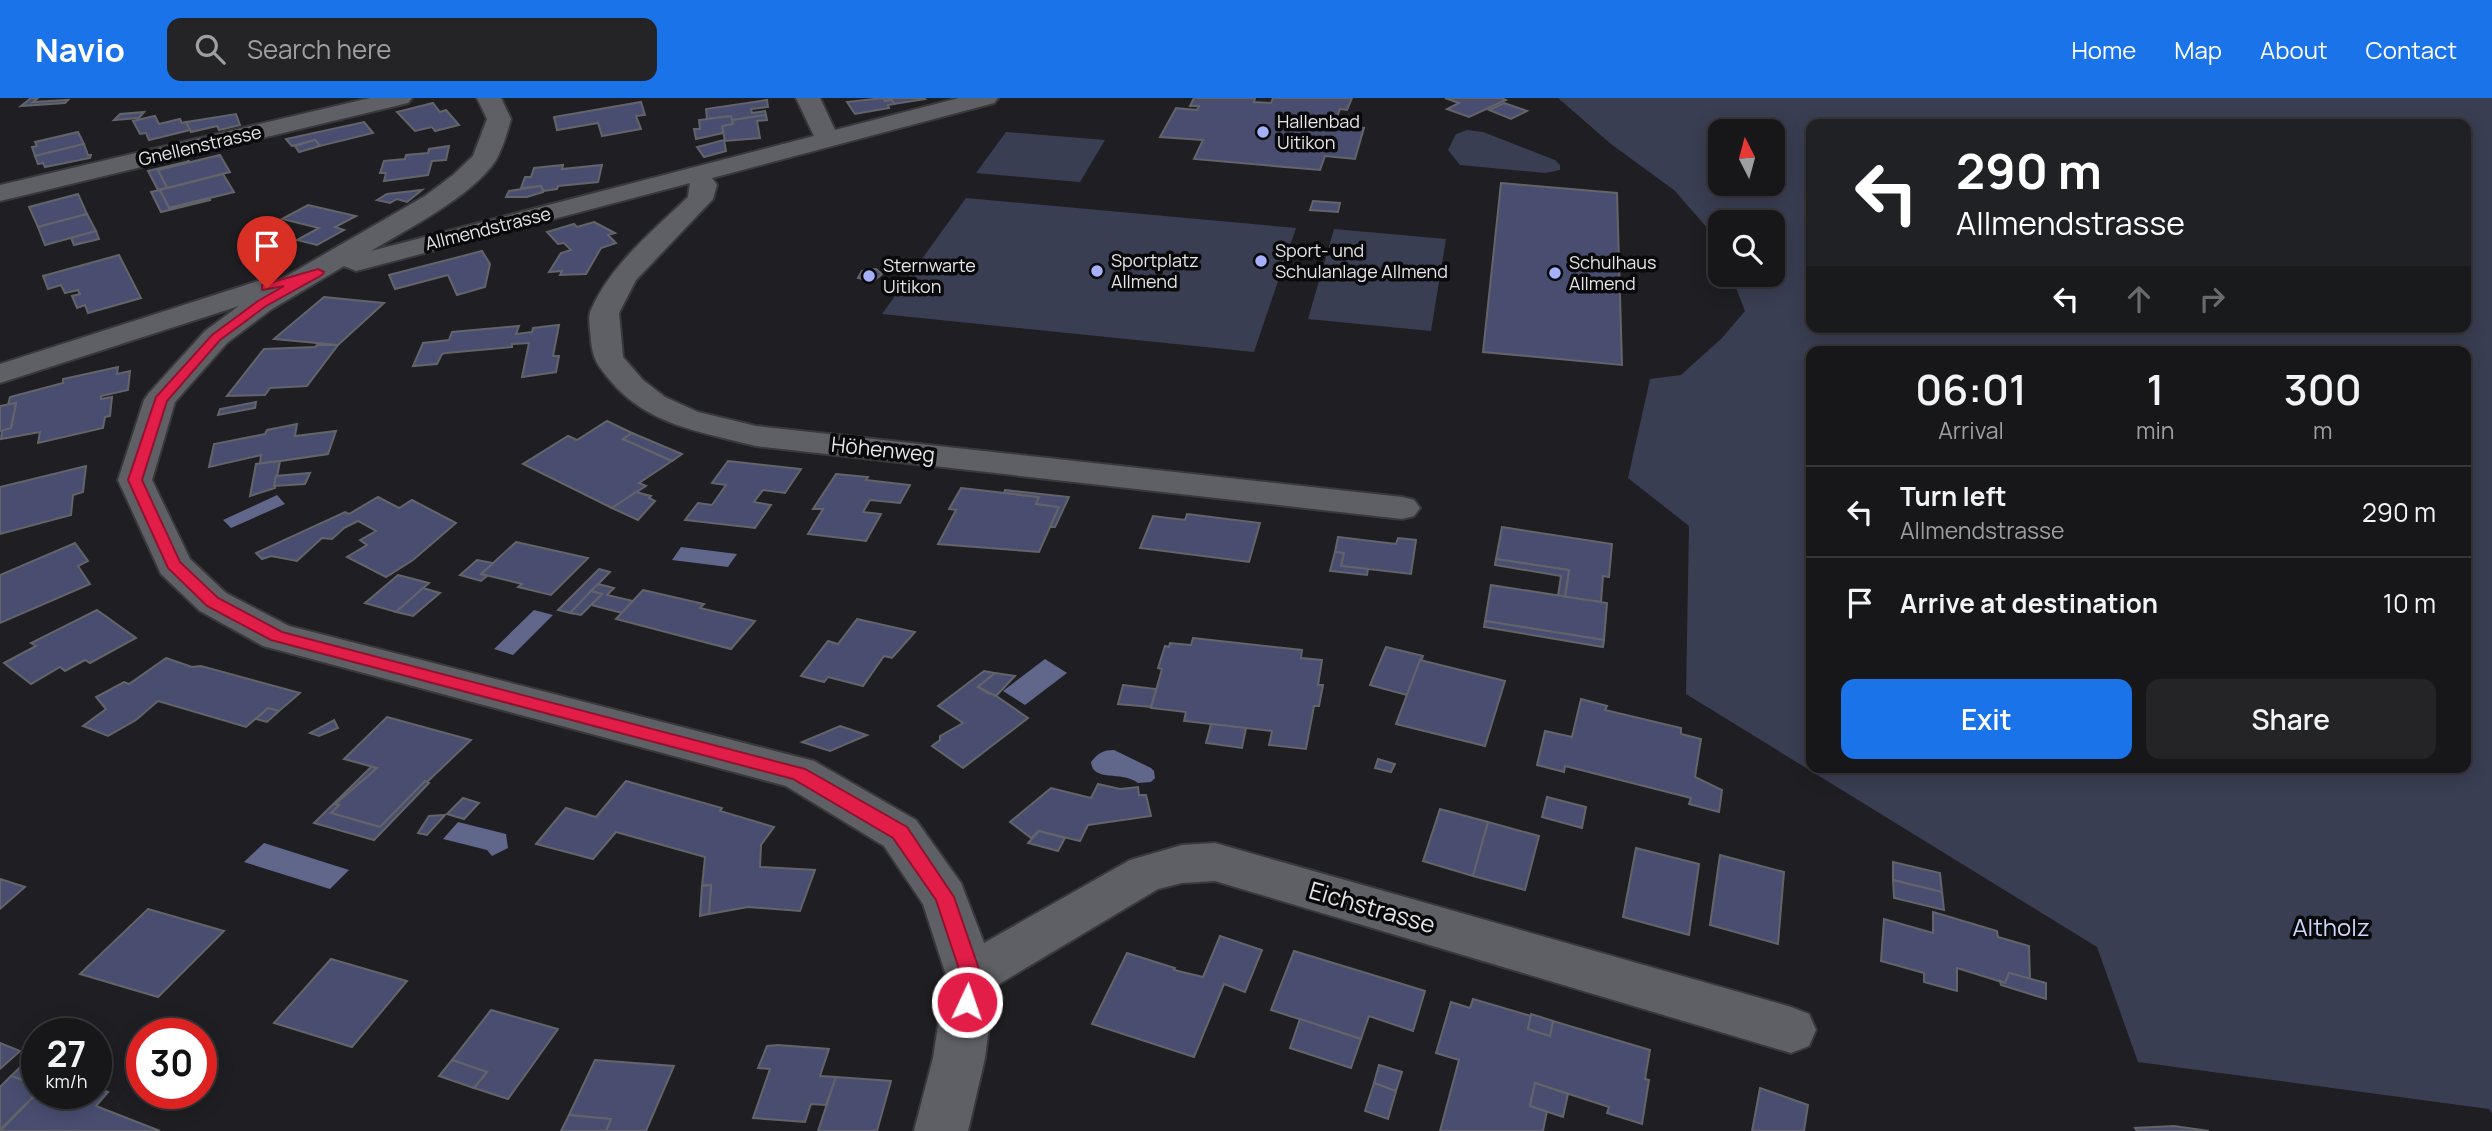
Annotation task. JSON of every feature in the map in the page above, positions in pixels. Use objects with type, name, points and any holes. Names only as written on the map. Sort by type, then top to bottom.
[{"type":"street","name":"Gnellenstrasse","points":[[0,193],[400,98]]},
{"type":"street","points":[[489,98],[499,119],[484,159],[434,202],[262,303],[216,337],[160,400],[135,480],[173,565],[213,602],[277,636],[799,774],[900,833],[944,897],[971,975],[959,1058],[942,1131]]},
{"type":"street","points":[[808,98],[830,140]]},
{"type":"street","name":"Allmendstrasse","points":[[0,374],[318,272],[697,175],[982,98]]},
{"type":"street","name":"Höhenweg","points":[[697,175],[704,185],[700,200],[624,276],[604,313],[608,358],[632,387],[654,404],[687,419],[756,436],[1402,508]]},
{"type":"street","name":"Eichstrasse","points":[[971,975],[1146,873],[1182,864],[1215,862],[1791,1030]]},
{"type":"green space","name":"Altholz","points":[[1558,98],[2492,98],[2492,1113],[2489,1109],[2138,1062],[2097,947],[1814,773],[2471,773],[2471,346],[1806,346],[1806,768],[1686,694],[1689,526],[1628,478],[1650,379],[1681,375],[1722,338],[1745,311],[1736,287],[1785,287],[1785,210],[1708,210],[1708,229],[1674,190],[1611,144]]},
{"type":"green space","points":[[1467,130],[1483,132],[1555,160],[1560,165],[1560,170],[1545,173],[1460,165],[1448,150],[1456,134]]},
{"type":"green space","points":[[1006,132],[1105,140],[1080,182],[976,173]]},
{"type":"green space","name":"Sportplatz Allmend","points":[[966,198],[1296,228],[1254,352],[882,314]]},
{"type":"green space","points":[[1334,229],[1446,239],[1431,331],[1308,319]]},
{"type":"shaded area","points":[[277,495],[285,504],[231,528],[223,520]]},
{"type":"shaded area","points":[[681,547],[737,554],[728,567],[672,560]]},
{"type":"shaded area","points":[[534,610],[553,615],[513,655],[494,649]]},
{"type":"shaded area","points":[[1045,659],[1067,673],[1025,705],[1003,691]]},
{"type":"shaded area","points":[[1114,750],[1151,768],[1155,778],[1151,782],[1138,783],[1124,777],[1097,772],[1091,762],[1101,753]]},
{"type":"shaded area","points":[[458,822],[506,834],[508,848],[492,856],[487,850],[443,839]]},
{"type":"shaded area","points":[[264,843],[349,870],[330,889],[244,862]]},
{"type":"building","points":[[31,98],[38,98],[33,102],[68,100],[65,103],[21,106]]},
{"type":"building","points":[[883,98],[925,99],[894,104],[892,100],[885,101]]},
{"type":"building","points":[[883,98],[885,101],[892,100],[894,104],[888,105],[889,108],[855,114],[847,102]]},
{"type":"building","name":"Hallenbad Uitikon","points":[[1194,98],[1255,98],[1254,102],[1271,103],[1273,98],[1352,98],[1347,110],[1340,109],[1334,125],[1364,128],[1355,159],[1325,156],[1320,170],[1194,159],[1203,140],[1160,137],[1176,108],[1197,110],[1199,106],[1190,106]]},
{"type":"building","points":[[1445,98],[1506,100],[1469,117],[1447,109],[1459,103]]},
{"type":"building","points":[[767,100],[768,107],[751,109],[752,113],[765,111],[766,115],[732,120],[731,116],[707,119],[706,109]]},
{"type":"building","points":[[641,102],[645,115],[636,116],[641,129],[602,136],[598,123],[557,130],[554,117]]},
{"type":"building","points":[[433,103],[440,112],[446,110],[459,125],[435,131],[432,127],[415,131],[397,112]]},
{"type":"building","points":[[1504,103],[1527,111],[1511,119],[1489,110]]},
{"type":"building","points":[[144,112],[139,118],[114,120],[120,114]]},
{"type":"building","points":[[236,114],[240,125],[219,130],[217,126],[191,132],[186,122]]},
{"type":"building","points":[[766,115],[767,120],[757,121],[760,138],[725,141],[722,126],[733,124],[732,120]]},
{"type":"building","points":[[155,116],[159,124],[180,119],[182,123],[186,122],[190,130],[149,140],[146,133],[140,134],[133,121]]},
{"type":"building","points":[[731,116],[733,124],[722,126],[723,133],[696,139],[694,129],[700,129],[699,120]]},
{"type":"building","points":[[364,122],[373,133],[320,146],[315,140],[292,146],[286,139]]},
{"type":"building","points":[[78,132],[84,144],[35,156],[32,147],[37,146],[35,142]]},
{"type":"building","points":[[315,140],[320,146],[299,152],[295,146]]},
{"type":"building","points":[[724,140],[726,151],[704,157],[697,147]]},
{"type":"building","points":[[84,144],[88,155],[91,155],[90,158],[45,167],[43,163],[38,164],[35,156]]},
{"type":"building","points":[[449,146],[446,160],[432,161],[428,175],[384,181],[386,173],[380,173],[384,161],[405,159],[406,155],[428,153],[429,149]]},
{"type":"building","points":[[220,155],[230,172],[167,188],[158,170]]},
{"type":"building","points":[[190,161],[158,170],[167,188],[158,190],[148,171]]},
{"type":"building","points":[[563,165],[562,169],[602,165],[598,182],[558,186],[557,189],[544,191],[541,186],[521,188],[525,177],[531,177],[534,168]]},
{"type":"building","points":[[223,174],[234,192],[169,208],[160,190]]},
{"type":"building","name":"Schulhaus Allmend","points":[[1501,183],[1617,193],[1622,365],[1483,352]]},
{"type":"building","points":[[541,186],[543,192],[527,197],[506,197],[509,191]]},
{"type":"building","points":[[160,190],[169,208],[209,198],[210,200],[161,212],[151,192]]},
{"type":"building","points":[[422,190],[407,202],[397,199],[390,203],[377,200],[387,194]]},
{"type":"building","points":[[78,194],[87,214],[38,227],[29,207]]},
{"type":"building","points":[[1313,201],[1340,203],[1338,212],[1310,210]]},
{"type":"building","points":[[308,205],[356,216],[335,227],[344,230],[317,245],[297,240],[319,228],[282,219]]},
{"type":"building","points":[[87,214],[96,231],[45,245],[38,227]]},
{"type":"building","points":[[594,222],[615,233],[608,235],[616,243],[601,248],[586,274],[560,275],[562,271],[549,272],[561,253],[571,250],[564,243],[558,244],[547,232],[574,224],[577,227]]},
{"type":"building","points":[[96,231],[99,239],[74,245],[71,238]]},
{"type":"building","points":[[482,251],[490,264],[485,287],[457,295],[448,275],[395,289],[389,275]]},
{"type":"building","points":[[119,255],[141,298],[88,313],[85,305],[77,308],[72,296],[80,294],[78,290],[65,293],[61,285],[48,289],[43,276]]},
{"type":"building","name":"Sternwarte Uitikon","points":[[876,269],[882,274],[874,281],[858,278],[862,271]]},
{"type":"building","points":[[324,297],[384,303],[338,345],[274,339]]},
{"type":"building","points":[[559,325],[553,356],[559,356],[556,372],[522,377],[529,343],[446,353],[442,354],[437,364],[413,366],[423,343],[449,340],[452,332],[519,326],[516,334],[532,332],[533,328]]},
{"type":"building","points":[[338,345],[307,386],[270,388],[265,395],[227,396],[264,349]]},
{"type":"building","points":[[118,367],[117,374],[130,371],[128,390],[101,396],[101,399],[112,397],[110,416],[105,417],[103,428],[38,443],[40,432],[1,439],[2,430],[11,428],[16,403],[8,405],[10,397],[63,383],[63,379]]},
{"type":"building","points":[[256,402],[255,408],[218,415],[220,409]]},
{"type":"building","points":[[16,403],[11,428],[0,431],[0,406]]},
{"type":"building","points":[[607,421],[632,433],[623,439],[672,461],[639,483],[646,486],[612,508],[523,464],[568,436],[577,440]]},
{"type":"building","points":[[297,424],[295,436],[336,431],[328,454],[260,464],[261,455],[209,467],[214,444],[265,434],[267,430]]},
{"type":"building","points":[[632,433],[682,454],[672,461],[623,439]]},
{"type":"building","points":[[280,461],[275,488],[250,496],[256,464]]},
{"type":"building","points":[[728,461],[801,469],[785,493],[763,490],[754,502],[771,505],[755,528],[685,520],[698,503],[712,505],[726,485],[712,483]]},
{"type":"building","points":[[86,466],[83,492],[73,495],[71,515],[0,534],[0,487]]},
{"type":"building","points":[[310,473],[305,484],[274,486],[276,476]]},
{"type":"building","points":[[836,474],[910,485],[900,503],[870,500],[863,512],[881,514],[866,541],[808,534],[823,509],[813,509]]},
{"type":"building","points":[[961,488],[1039,497],[1036,504],[1059,507],[1039,552],[938,544],[956,510],[949,509]]},
{"type":"building","points":[[1005,490],[1069,497],[1055,527],[1050,527],[1059,507],[1036,504],[1039,497],[1004,493]]},
{"type":"building","points":[[636,492],[651,496],[649,498],[655,501],[638,520],[612,508]]},
{"type":"building","points":[[378,497],[399,508],[412,500],[456,523],[413,560],[386,577],[347,557],[367,545],[360,540],[376,531],[358,521],[344,528],[332,539],[322,538],[297,561],[271,556],[262,559],[256,553],[345,512],[349,514]]},
{"type":"building","points":[[1187,514],[1260,523],[1249,562],[1140,548],[1153,516],[1185,520]]},
{"type":"building","points":[[1502,527],[1612,544],[1609,577],[1603,576],[1601,602],[1565,597],[1569,570],[1496,559]]},
{"type":"building","points":[[1338,537],[1396,544],[1398,538],[1416,540],[1411,574],[1341,566],[1344,553],[1335,552]]},
{"type":"building","points":[[516,542],[588,558],[551,595],[518,587],[522,584],[481,574]]},
{"type":"building","points":[[75,543],[88,561],[78,566],[90,584],[0,623],[0,575]]},
{"type":"building","points":[[1335,552],[1344,553],[1341,566],[1368,569],[1367,575],[1330,571]]},
{"type":"building","points":[[1496,559],[1569,570],[1565,597],[1558,596],[1561,576],[1495,565]]},
{"type":"building","points":[[477,560],[493,563],[481,574],[487,576],[481,581],[460,575]]},
{"type":"building","points":[[599,569],[610,572],[570,613],[558,610]]},
{"type":"building","points":[[398,575],[429,583],[396,612],[365,603]]},
{"type":"building","points":[[598,584],[614,588],[607,595],[633,601],[622,613],[591,605],[602,594],[591,591]]},
{"type":"building","points":[[1491,585],[1607,603],[1604,640],[1485,621]]},
{"type":"building","points":[[423,588],[440,593],[413,616],[396,612]]},
{"type":"building","points":[[643,590],[704,604],[700,608],[755,621],[731,649],[616,619]]},
{"type":"building","points":[[591,591],[602,594],[581,615],[570,613]]},
{"type":"building","points":[[97,610],[136,638],[90,663],[85,660],[65,671],[60,667],[31,684],[4,663],[36,646],[31,643]]},
{"type":"building","points":[[857,619],[915,632],[892,658],[884,656],[863,686],[828,677],[824,682],[801,676],[828,641],[838,644]]},
{"type":"building","points":[[1485,621],[1604,640],[1603,647],[1484,627]]},
{"type":"building","points":[[1193,638],[1302,650],[1301,658],[1322,660],[1318,685],[1323,685],[1319,706],[1314,706],[1306,749],[1269,745],[1272,731],[1184,721],[1186,712],[1151,708],[1162,669],[1158,668],[1165,646],[1169,647],[1170,643],[1191,645]]},
{"type":"building","points":[[1386,647],[1423,656],[1407,695],[1370,685]]},
{"type":"building","points":[[166,658],[192,667],[201,666],[300,693],[279,711],[268,708],[246,727],[158,701],[136,720],[108,736],[83,726],[106,709],[96,697],[124,682],[129,684]]},
{"type":"building","points":[[1420,660],[1505,681],[1485,746],[1396,724]]},
{"type":"building","points":[[984,671],[995,673],[978,687],[989,694],[992,693],[1028,718],[963,768],[932,746],[940,740],[940,736],[963,723],[938,706]]},
{"type":"building","points":[[995,673],[1015,676],[996,696],[978,687]]},
{"type":"building","points":[[1123,685],[1156,689],[1151,707],[1118,704]]},
{"type":"building","points":[[1581,699],[1607,706],[1605,710],[1681,728],[1681,734],[1701,739],[1695,777],[1722,790],[1719,812],[1689,804],[1691,798],[1565,766],[1564,772],[1537,765],[1545,731],[1572,737]]},
{"type":"building","points":[[268,708],[279,711],[267,722],[256,719]]},
{"type":"building","points":[[387,717],[471,740],[380,827],[331,813],[339,805],[335,804],[377,768],[344,759]]},
{"type":"building","points":[[334,720],[338,728],[319,736],[310,733]]},
{"type":"building","points":[[1211,724],[1246,728],[1242,748],[1206,743]]},
{"type":"building","points":[[840,726],[867,735],[830,751],[802,742]]},
{"type":"building","points":[[1378,759],[1395,764],[1391,772],[1375,768]]},
{"type":"building","points":[[371,767],[377,768],[335,804],[339,805],[331,813],[380,827],[425,781],[429,783],[374,840],[314,823]]},
{"type":"building","points":[[626,781],[722,808],[720,811],[774,827],[761,845],[760,867],[815,870],[800,911],[748,907],[709,914],[711,885],[702,886],[705,857],[616,832],[593,859],[536,844],[566,808],[596,817]]},
{"type":"building","points":[[1098,784],[1120,789],[1138,787],[1139,795],[1146,795],[1151,816],[1088,825],[1080,841],[1039,831],[1031,838],[1010,822],[1051,788],[1091,798]]},
{"type":"building","points":[[1547,797],[1586,807],[1582,828],[1542,817]]},
{"type":"building","points":[[463,798],[479,803],[464,819],[447,814]]},
{"type":"building","points":[[1440,809],[1488,822],[1473,876],[1423,861]]},
{"type":"building","points":[[445,815],[427,835],[418,833],[429,816]]},
{"type":"building","points":[[1488,822],[1539,836],[1525,890],[1473,876]]},
{"type":"building","points":[[1039,831],[1065,838],[1058,851],[1028,843]]},
{"type":"building","points":[[1636,848],[1699,864],[1689,935],[1623,917]]},
{"type":"building","points":[[1720,855],[1784,872],[1778,944],[1710,925]]},
{"type":"building","points":[[1893,862],[1940,873],[1942,892],[1893,880]]},
{"type":"building","points":[[0,879],[25,887],[0,909]]},
{"type":"building","points":[[1893,880],[1942,892],[1944,910],[1894,898]]},
{"type":"building","points":[[711,885],[709,914],[700,916],[702,886]]},
{"type":"building","points":[[148,909],[224,931],[158,997],[80,974]]},
{"type":"building","points":[[1933,912],[1997,931],[1998,937],[2029,946],[2030,979],[2009,973],[2005,983],[1957,968],[1957,991],[1924,982],[1924,973],[1881,961],[1884,919],[1933,933]]},
{"type":"building","points":[[1220,936],[1262,950],[1245,992],[1224,984],[1194,1057],[1092,1024],[1127,953],[1203,977]]},
{"type":"building","points":[[1294,951],[1425,991],[1413,1031],[1369,1016],[1361,1039],[1271,1010]]},
{"type":"building","points":[[331,959],[407,981],[352,1047],[274,1023]]},
{"type":"building","points":[[2009,973],[2046,983],[2046,999],[2001,985],[2000,981],[2005,983]]},
{"type":"building","points":[[1473,999],[1531,1016],[1528,1029],[1550,1036],[1553,1021],[1650,1050],[1645,1079],[1649,1080],[1642,1124],[1607,1113],[1609,1107],[1535,1083],[1530,1106],[1547,1111],[1543,1131],[1440,1131],[1459,1060],[1436,1053],[1451,1002],[1470,1008]]},
{"type":"building","points":[[491,1010],[558,1029],[508,1099],[474,1088],[487,1072],[452,1060]]},
{"type":"building","points":[[1531,1014],[1553,1021],[1550,1036],[1528,1029]]},
{"type":"building","points":[[1300,1019],[1361,1039],[1351,1068],[1290,1048]]},
{"type":"building","points":[[0,1043],[20,1051],[0,1069]]},
{"type":"building","points":[[767,1046],[829,1049],[820,1076],[836,1077],[826,1105],[811,1104],[805,1122],[753,1118],[770,1069],[758,1068]]},
{"type":"building","points":[[452,1060],[487,1072],[474,1088],[439,1076]]},
{"type":"building","points":[[595,1060],[674,1066],[646,1131],[606,1131],[611,1119],[569,1115]]},
{"type":"building","points":[[1379,1065],[1402,1072],[1396,1091],[1374,1083]]},
{"type":"building","points":[[21,1066],[21,1079],[11,1076]]},
{"type":"building","points":[[11,1076],[21,1079],[21,1109],[0,1130],[0,1087]]},
{"type":"building","points":[[836,1077],[891,1081],[877,1131],[818,1131]]},
{"type":"building","points":[[1374,1083],[1396,1091],[1388,1119],[1365,1111]]},
{"type":"building","points":[[1535,1083],[1568,1094],[1563,1117],[1530,1106]]},
{"type":"building","points":[[1760,1088],[1808,1105],[1804,1131],[1752,1131]]},
{"type":"building","points":[[21,1109],[104,1109],[160,1131],[0,1131]]},
{"type":"building","points":[[569,1115],[611,1119],[606,1131],[561,1131]]},
{"type":"building","points":[[2174,1126],[2209,1131],[2137,1131],[2135,1128]]},
{"type":"place","name":"Hallenbad Uitikon","points":[[1263,132]]},
{"type":"place","name":"Sport- und Schulanlage Allmend","points":[[1261,261]]},
{"type":"place","name":"Sportplatz Allmend","points":[[1097,271]]},
{"type":"place","name":"Schulhaus Allmend","points":[[1555,273]]},
{"type":"place","name":"Sternwarte Uitikon","points":[[869,276]]},
{"type":"route","points":[[267,288],[318,272],[262,303],[216,337],[160,400],[135,480],[173,565],[213,602],[277,636],[799,774],[900,833],[944,897],[971,975],[967,1002]]}]
